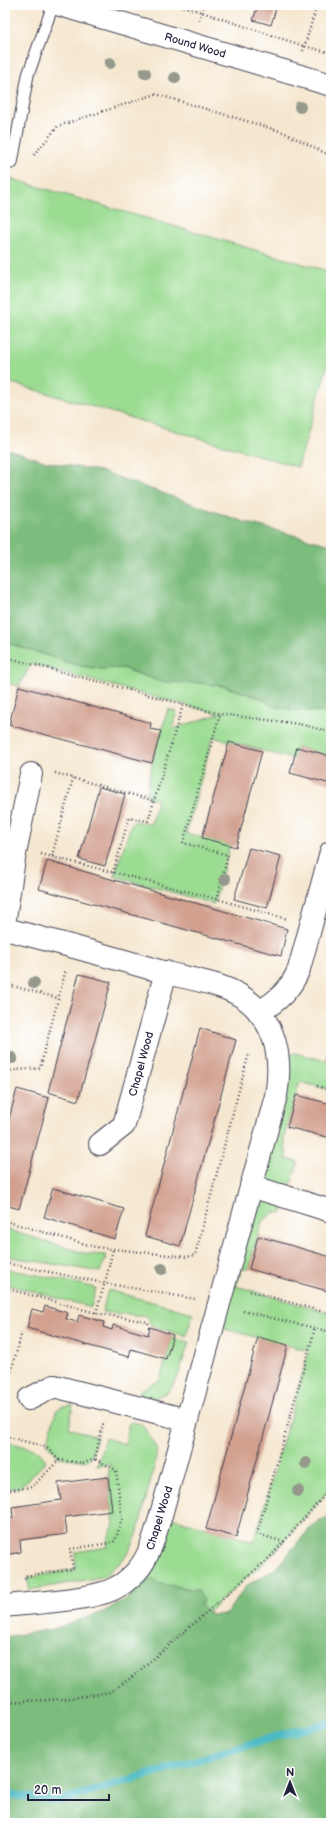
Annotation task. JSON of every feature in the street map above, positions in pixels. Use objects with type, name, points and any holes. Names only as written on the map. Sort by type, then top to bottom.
[{"type":"street","name":"Round Wood","points":[[60,5],[331,85]]},
{"type":"street","points":[[5,918],[31,774]]},
{"type":"street","points":[[259,1012],[273,1004],[294,983],[331,852]]},
{"type":"street","name":"Chapel Wood","points":[[5,929],[72,945],[220,986],[246,1000],[259,1012],[270,1029],[275,1044],[279,1077],[276,1096],[156,1533],[147,1557],[136,1572],[117,1588],[98,1594],[5,1606]]},
{"type":"street","name":"Chapel Wood","points":[[100,1144],[124,1125],[166,972]]},
{"type":"street","points":[[251,1186],[331,1211]]},
{"type":"street","points":[[29,1399],[54,1386],[187,1420]]},
{"type":"lane","points":[[12,163],[28,75],[53,5]]},
{"type":"path","points":[[180,5],[304,46],[331,53]]},
{"type":"path","points":[[302,76],[304,46],[317,5]]},
{"type":"path","points":[[12,163],[26,164],[58,126],[156,94],[283,132],[331,156]]},
{"type":"path","points":[[5,657],[220,714],[299,724],[331,732]]},
{"type":"path","points":[[113,873],[130,818],[148,821],[183,705]]},
{"type":"path","points":[[217,899],[228,855],[183,843],[220,714]]},
{"type":"path","points":[[53,773],[155,801]]},
{"type":"path","points":[[52,856],[73,778]]},
{"type":"path","points":[[17,848],[217,899],[311,926]]},
{"type":"path","points":[[5,1079],[7,1070],[40,1068],[72,945]]},
{"type":"path","points":[[5,984],[58,998]]},
{"type":"path","points":[[5,1221],[95,1247],[187,1257],[195,1255],[249,1053]]},
{"type":"path","points":[[316,1086],[331,1090]]},
{"type":"path","points":[[96,1313],[113,1249]]},
{"type":"path","points":[[5,1263],[104,1284],[201,1300]]},
{"type":"path","points":[[5,1288],[96,1313],[148,1322],[149,1330]]},
{"type":"path","points":[[250,1291],[331,1314]]},
{"type":"path","points":[[239,1310],[330,1332],[331,1320]]},
{"type":"path","points":[[284,1542],[257,1534],[315,1328]]},
{"type":"path","points":[[7,1387],[22,1332]]},
{"type":"path","points":[[95,1459],[109,1400]]},
{"type":"path","points":[[5,1436],[46,1447],[59,1460],[84,1463],[95,1459],[116,1470],[122,1519],[115,1541],[70,1549],[73,1569],[25,1576],[26,1583]]},
{"type":"path","points":[[5,1492],[32,1487],[59,1460]]},
{"type":"path","points":[[5,1702],[65,1699],[110,1692],[131,1678],[271,1556],[331,1488]]},
{"type":"path","points":[[325,1495],[331,1495]]},
{"type":"green space","points":[[5,177],[331,272],[331,354],[298,467],[5,381]]},
{"type":"green space","points":[[5,448],[47,462],[100,471],[244,522],[331,545],[331,713],[295,710],[273,706],[261,698],[223,686],[200,683],[161,682],[123,668],[101,669],[76,665],[5,642]]},
{"type":"green space","points":[[5,642],[76,665],[101,669],[123,668],[141,675],[223,686],[261,698],[273,706],[295,710],[331,713],[331,756],[297,747],[293,759],[213,737],[186,833],[230,845],[214,904],[114,876],[131,825],[135,821],[151,824],[157,800],[146,797],[152,763],[168,709],[177,712],[172,729],[219,714],[31,664],[19,686],[5,683]]},
{"type":"green space","points":[[295,1053],[331,1062],[331,1090],[300,1082],[284,1137],[287,1159],[298,1162],[282,1213],[274,1212],[262,1222],[249,1269],[242,1269],[236,1286],[331,1314],[331,1488],[271,1556],[190,1628],[137,1571],[161,1515],[254,1542],[309,1351],[213,1326],[224,1283],[266,1192],[278,1060]]},
{"type":"green space","points":[[5,1229],[87,1254],[107,1255],[100,1272],[5,1256]]},
{"type":"green space","points":[[5,1269],[54,1278],[96,1288],[91,1307],[5,1284]]},
{"type":"green space","points":[[108,1290],[193,1313],[186,1336],[151,1326],[147,1316],[102,1312]]},
{"type":"green space","points":[[172,1338],[189,1342],[177,1379],[168,1392],[151,1400],[140,1397],[140,1390],[160,1380]]},
{"type":"green space","points":[[73,1405],[69,1428],[97,1437],[91,1458],[85,1461],[59,1457],[47,1444],[56,1411],[62,1406]]},
{"type":"green space","points":[[132,1422],[142,1424],[157,1449],[155,1463],[137,1535],[131,1548],[120,1563],[102,1577],[30,1590],[27,1578],[76,1569],[75,1552],[108,1547],[107,1541],[114,1524],[108,1477],[110,1464],[97,1466],[105,1438],[125,1444],[128,1424]]},
{"type":"green space","points":[[5,1441],[37,1450],[46,1460],[39,1469],[20,1487],[5,1489]]},
{"type":"green space","points":[[331,1515],[331,1823],[5,1823],[5,1637],[54,1629],[103,1612],[127,1599],[139,1586],[152,1579],[162,1584],[198,1590],[203,1598],[201,1606],[212,1615],[226,1614],[246,1586],[275,1569],[314,1524]]},
{"type":"building","points":[[258,5],[277,5],[271,25],[253,20]]},
{"type":"building","points":[[19,686],[151,723],[150,729],[161,731],[152,763],[9,725]]},
{"type":"building","points":[[229,742],[262,751],[236,847],[202,838]]},
{"type":"building","points":[[297,747],[331,756],[331,784],[290,773]]},
{"type":"building","points":[[99,787],[125,794],[105,866],[79,859]]},
{"type":"building","points":[[249,848],[281,856],[267,908],[234,899]]},
{"type":"building","points":[[47,861],[287,929],[281,956],[39,889]]},
{"type":"building","points":[[79,974],[111,982],[78,1101],[48,1092]]},
{"type":"building","points":[[200,1028],[236,1040],[180,1246],[145,1236]]},
{"type":"building","points":[[331,1042],[331,1062],[326,1061]]},
{"type":"building","points":[[17,1089],[49,1098],[19,1209],[5,1205],[5,1133]]},
{"type":"building","points":[[296,1095],[331,1104],[331,1138],[287,1127]]},
{"type":"building","points":[[53,1188],[124,1209],[115,1239],[44,1217]]},
{"type":"building","points":[[258,1236],[331,1257],[331,1292],[249,1269]]},
{"type":"building","points":[[45,1306],[68,1313],[66,1319],[77,1322],[79,1315],[104,1322],[103,1327],[112,1330],[113,1325],[148,1335],[150,1327],[173,1335],[166,1359],[131,1349],[129,1357],[27,1328],[32,1309],[43,1312]]},
{"type":"building","points":[[258,1337],[288,1345],[236,1537],[206,1529]]},
{"type":"building","points":[[108,1477],[112,1511],[65,1517],[67,1534],[20,1540],[21,1552],[5,1555],[5,1519],[13,1518],[12,1507],[61,1500],[58,1483]]},
{"type":"waterway","points":[[5,1794],[59,1801],[288,1733],[331,1723]]}]
